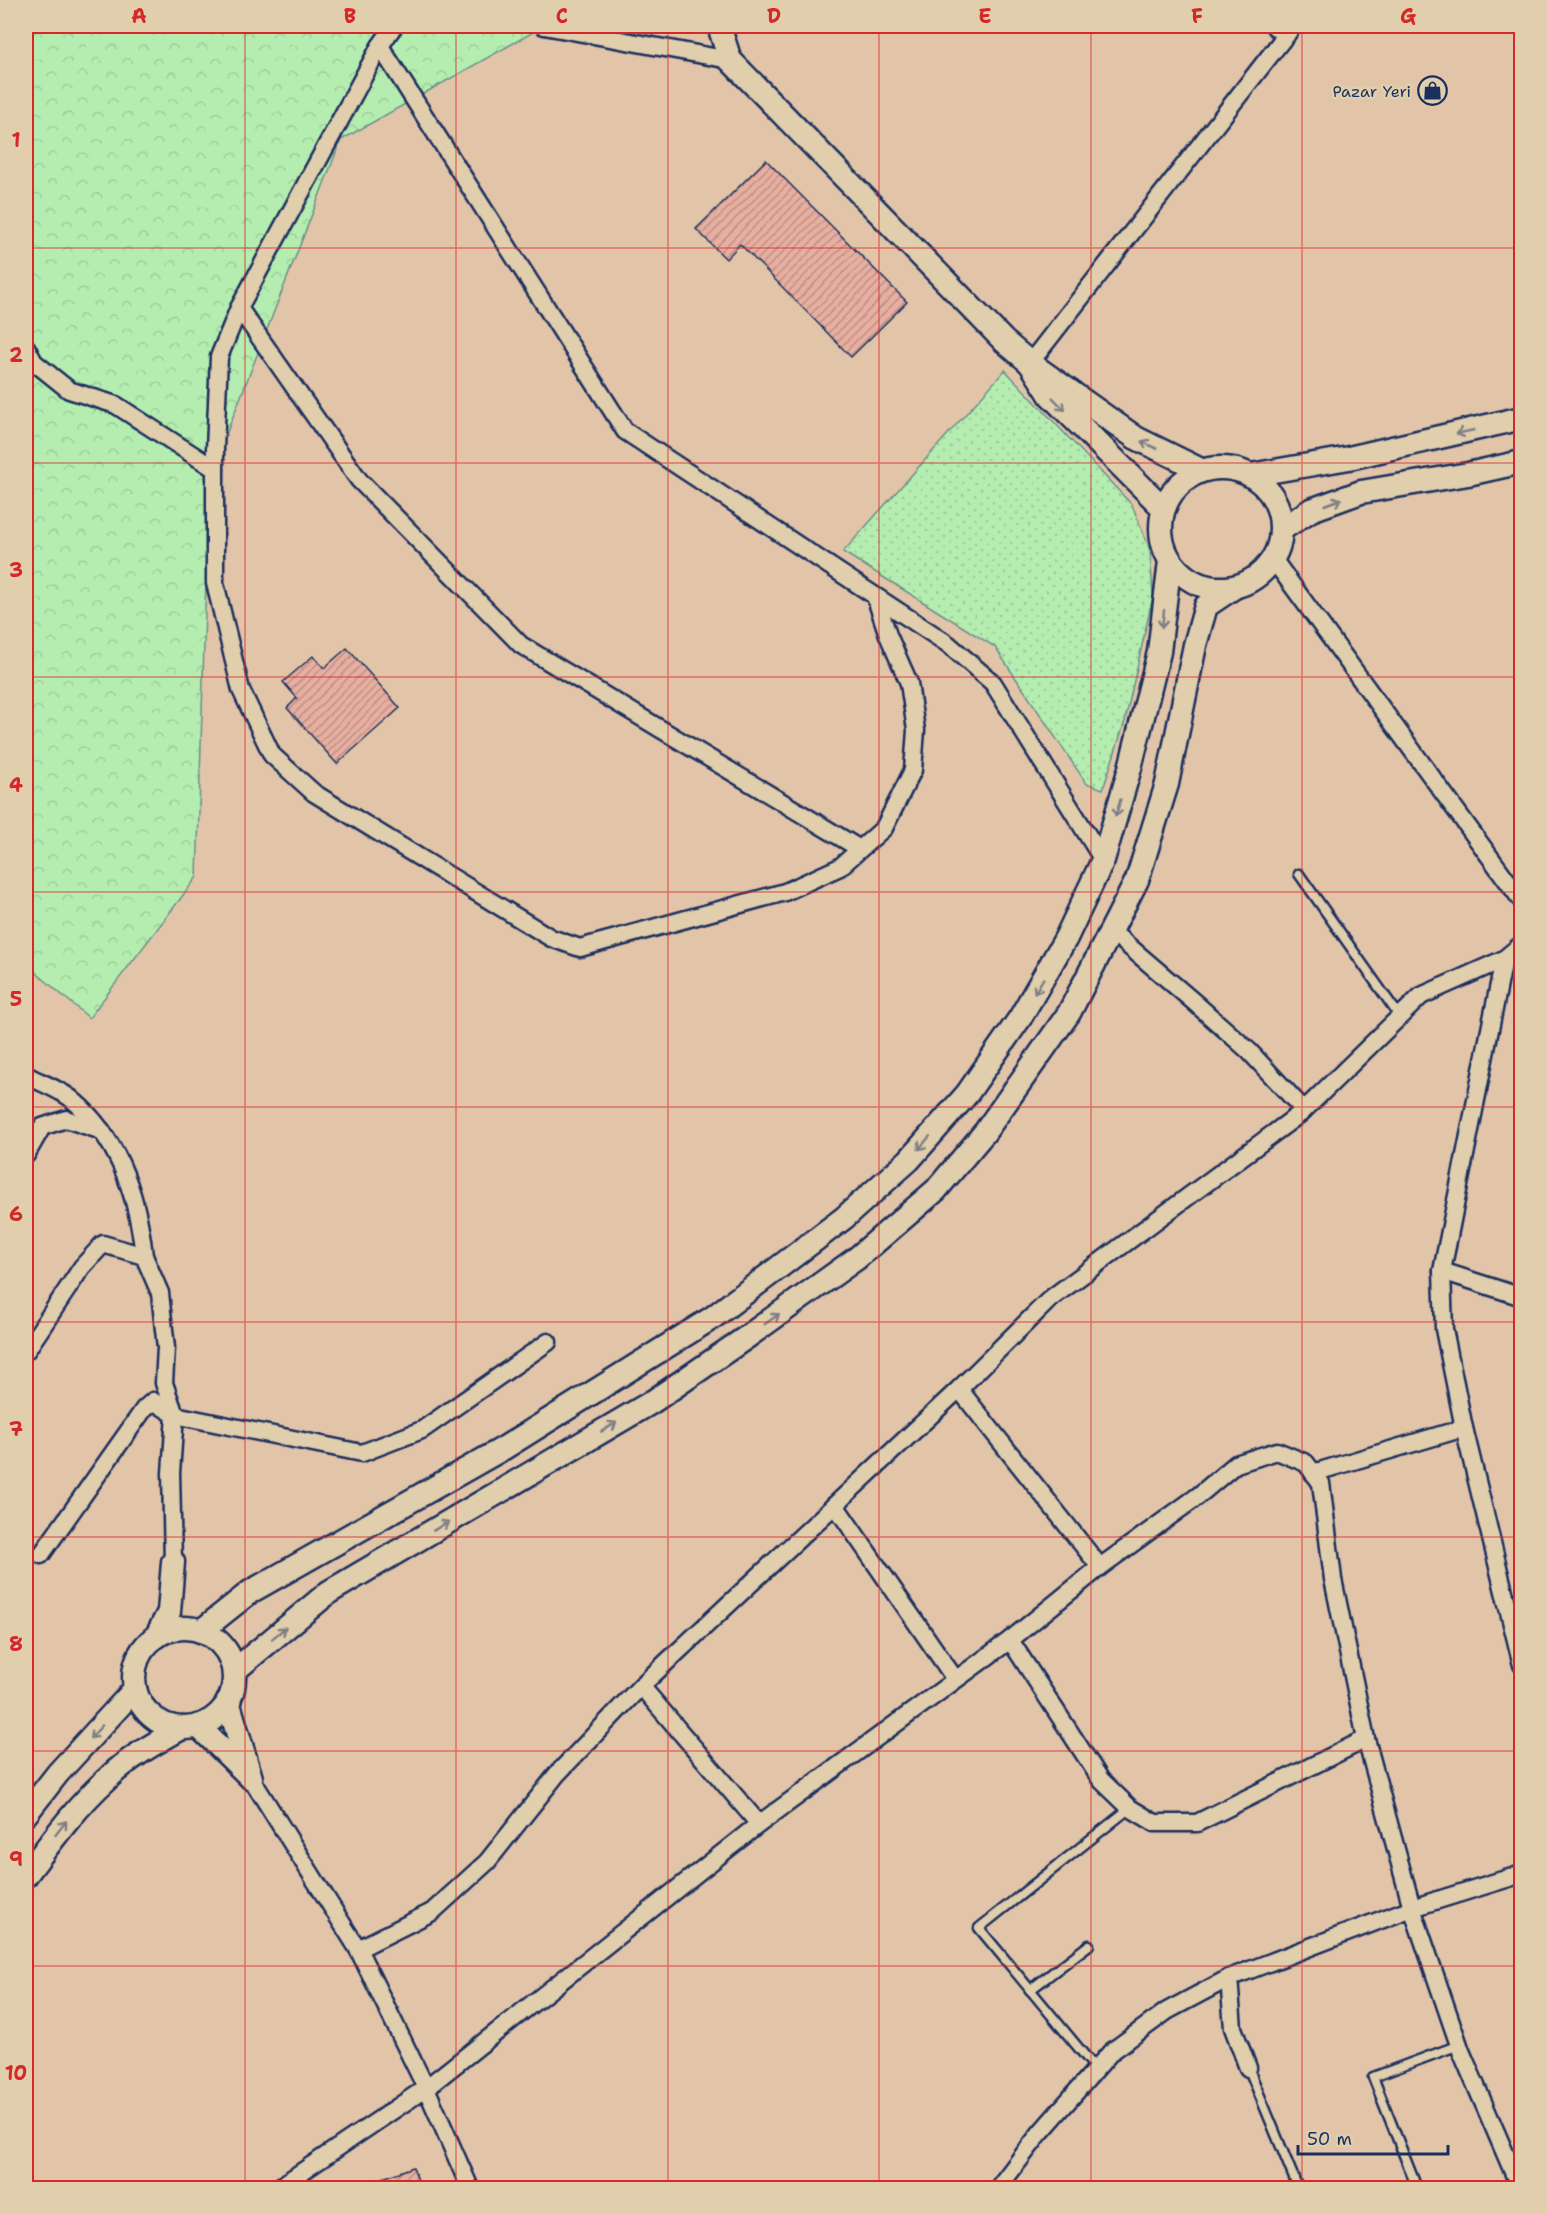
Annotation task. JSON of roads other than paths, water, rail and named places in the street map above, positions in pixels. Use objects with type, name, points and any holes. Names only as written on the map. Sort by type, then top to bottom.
[{"type":"main road","points":[[719,26],[730,60],[1004,341],[1030,363],[1136,438],[1202,470]]},
{"type":"main road","points":[[1030,363],[1051,396],[1163,508]]},
{"type":"main road","points":[[1251,475],[1349,458],[1521,418]]},
{"type":"main road","points":[[1282,529],[1311,510],[1361,492],[1468,474],[1521,462]]},
{"type":"main road","points":[[234,1671],[329,1592],[652,1401],[857,1258],[936,1190],[985,1132],[1069,1013],[1137,880],[1167,784],[1195,645],[1206,606],[1233,588],[1253,580],[1268,567],[1278,549],[1282,529],[1280,512],[1274,497],[1264,485],[1251,475],[1227,468],[1202,470],[1185,479],[1172,492],[1163,508],[1160,526],[1162,544],[1170,561],[1182,574],[1198,584],[1215,589],[1233,588]]},
{"type":"main road","points":[[195,1629],[249,1592],[504,1448],[712,1318],[844,1218],[909,1160],[967,1094],[1026,1008],[1066,938],[1103,860],[1130,768],[1159,652],[1170,561]]},
{"type":"main road","points":[[173,1562],[195,1629]]},
{"type":"main road","points":[[156,1637],[169,1612],[173,1562]]},
{"type":"main road","points":[[26,1875],[68,1820],[106,1779],[141,1752],[190,1727],[209,1721],[219,1714],[228,1701],[234,1686],[234,1671],[223,1646],[213,1637],[195,1629],[174,1629],[149,1642],[139,1656],[135,1672],[135,1689],[142,1704],[152,1716],[166,1724],[190,1727],[251,1778]]},
{"type":"main road","points":[[26,1814],[58,1773],[135,1689]]},
{"type":"main road","points":[[228,1701],[251,1778]]},
{"type":"street","points":[[394,26],[380,46],[239,308],[219,357],[215,469],[215,583],[241,690],[272,755],[314,793],[551,938],[580,948],[785,892],[840,867],[884,828],[913,770],[916,730],[909,683],[888,635],[875,596]]},
{"type":"street","points":[[544,26],[730,60]]},
{"type":"street","points":[[1030,363],[1284,29]]},
{"type":"street","points":[[380,46],[625,431],[948,644],[993,683],[1103,860]]},
{"type":"street","points":[[239,308],[359,480],[521,645],[860,849]]},
{"type":"street","points":[[26,347],[34,362],[69,390],[116,405],[215,469]]},
{"type":"street","points":[[1273,559],[1521,901]]},
{"type":"street","points":[[1111,931],[1249,1051],[1304,1110]]},
{"type":"street","points":[[358,1949],[432,1912],[487,1862],[557,1774],[641,1686],[959,1389],[1050,1299],[1304,1110],[1421,996],[1504,959],[1521,944]]},
{"type":"street","points":[[1504,959],[1442,1271],[1444,1329],[1464,1428],[1521,1665]]},
{"type":"street","points":[[26,1075],[73,1100],[102,1131],[128,1178],[140,1224],[144,1256],[160,1293],[166,1348],[164,1383],[175,1415],[171,1473],[173,1562]]},
{"type":"street","points":[[26,1155],[42,1127],[66,1119],[102,1131]]},
{"type":"street","points":[[26,1351],[82,1267],[103,1244],[144,1256]]},
{"type":"street","points":[[1442,1271],[1521,1297]]},
{"type":"street","points":[[41,1555],[144,1409],[153,1401],[175,1415],[362,1453],[422,1430],[548,1342]]},
{"type":"street","points":[[959,1389],[1100,1567]]},
{"type":"street","points":[[1313,1473],[1464,1428]]},
{"type":"street","points":[[278,2188],[426,2088],[759,1824],[1010,1640],[1100,1567],[1198,1496],[1236,1464],[1277,1451],[1306,1463],[1321,1483],[1334,1579],[1366,1739],[1412,1908],[1459,2045],[1520,2188]]},
{"type":"street","points":[[835,1505],[955,1679]]},
{"type":"street","points":[[1010,1640],[1101,1780],[1130,1808],[1155,1823],[1197,1823],[1366,1739]]},
{"type":"street","points":[[641,1686],[759,1824]]},
{"type":"street","points":[[251,1778],[358,1949],[426,2088],[470,2188]]},
{"type":"street","points":[[998,2188],[1040,2133],[1111,2052],[1167,2011],[1229,1978],[1412,1908],[1521,1874]]},
{"type":"street","points":[[1229,1978],[1233,2028],[1247,2063]]},
{"type":"lane","points":[[1299,874],[1400,1017]]},
{"type":"lane","points":[[1096,2069],[978,1928],[1130,1808]]},
{"type":"lane","points":[[1030,1990],[1089,1945]]},
{"type":"lane","points":[[1417,2188],[1373,2078],[1459,2045]]},
{"type":"lane","points":[[1247,2063],[1298,2188]]},
{"type":"place","name":"Pazar Yeri","points":[[1432,91]]}]
